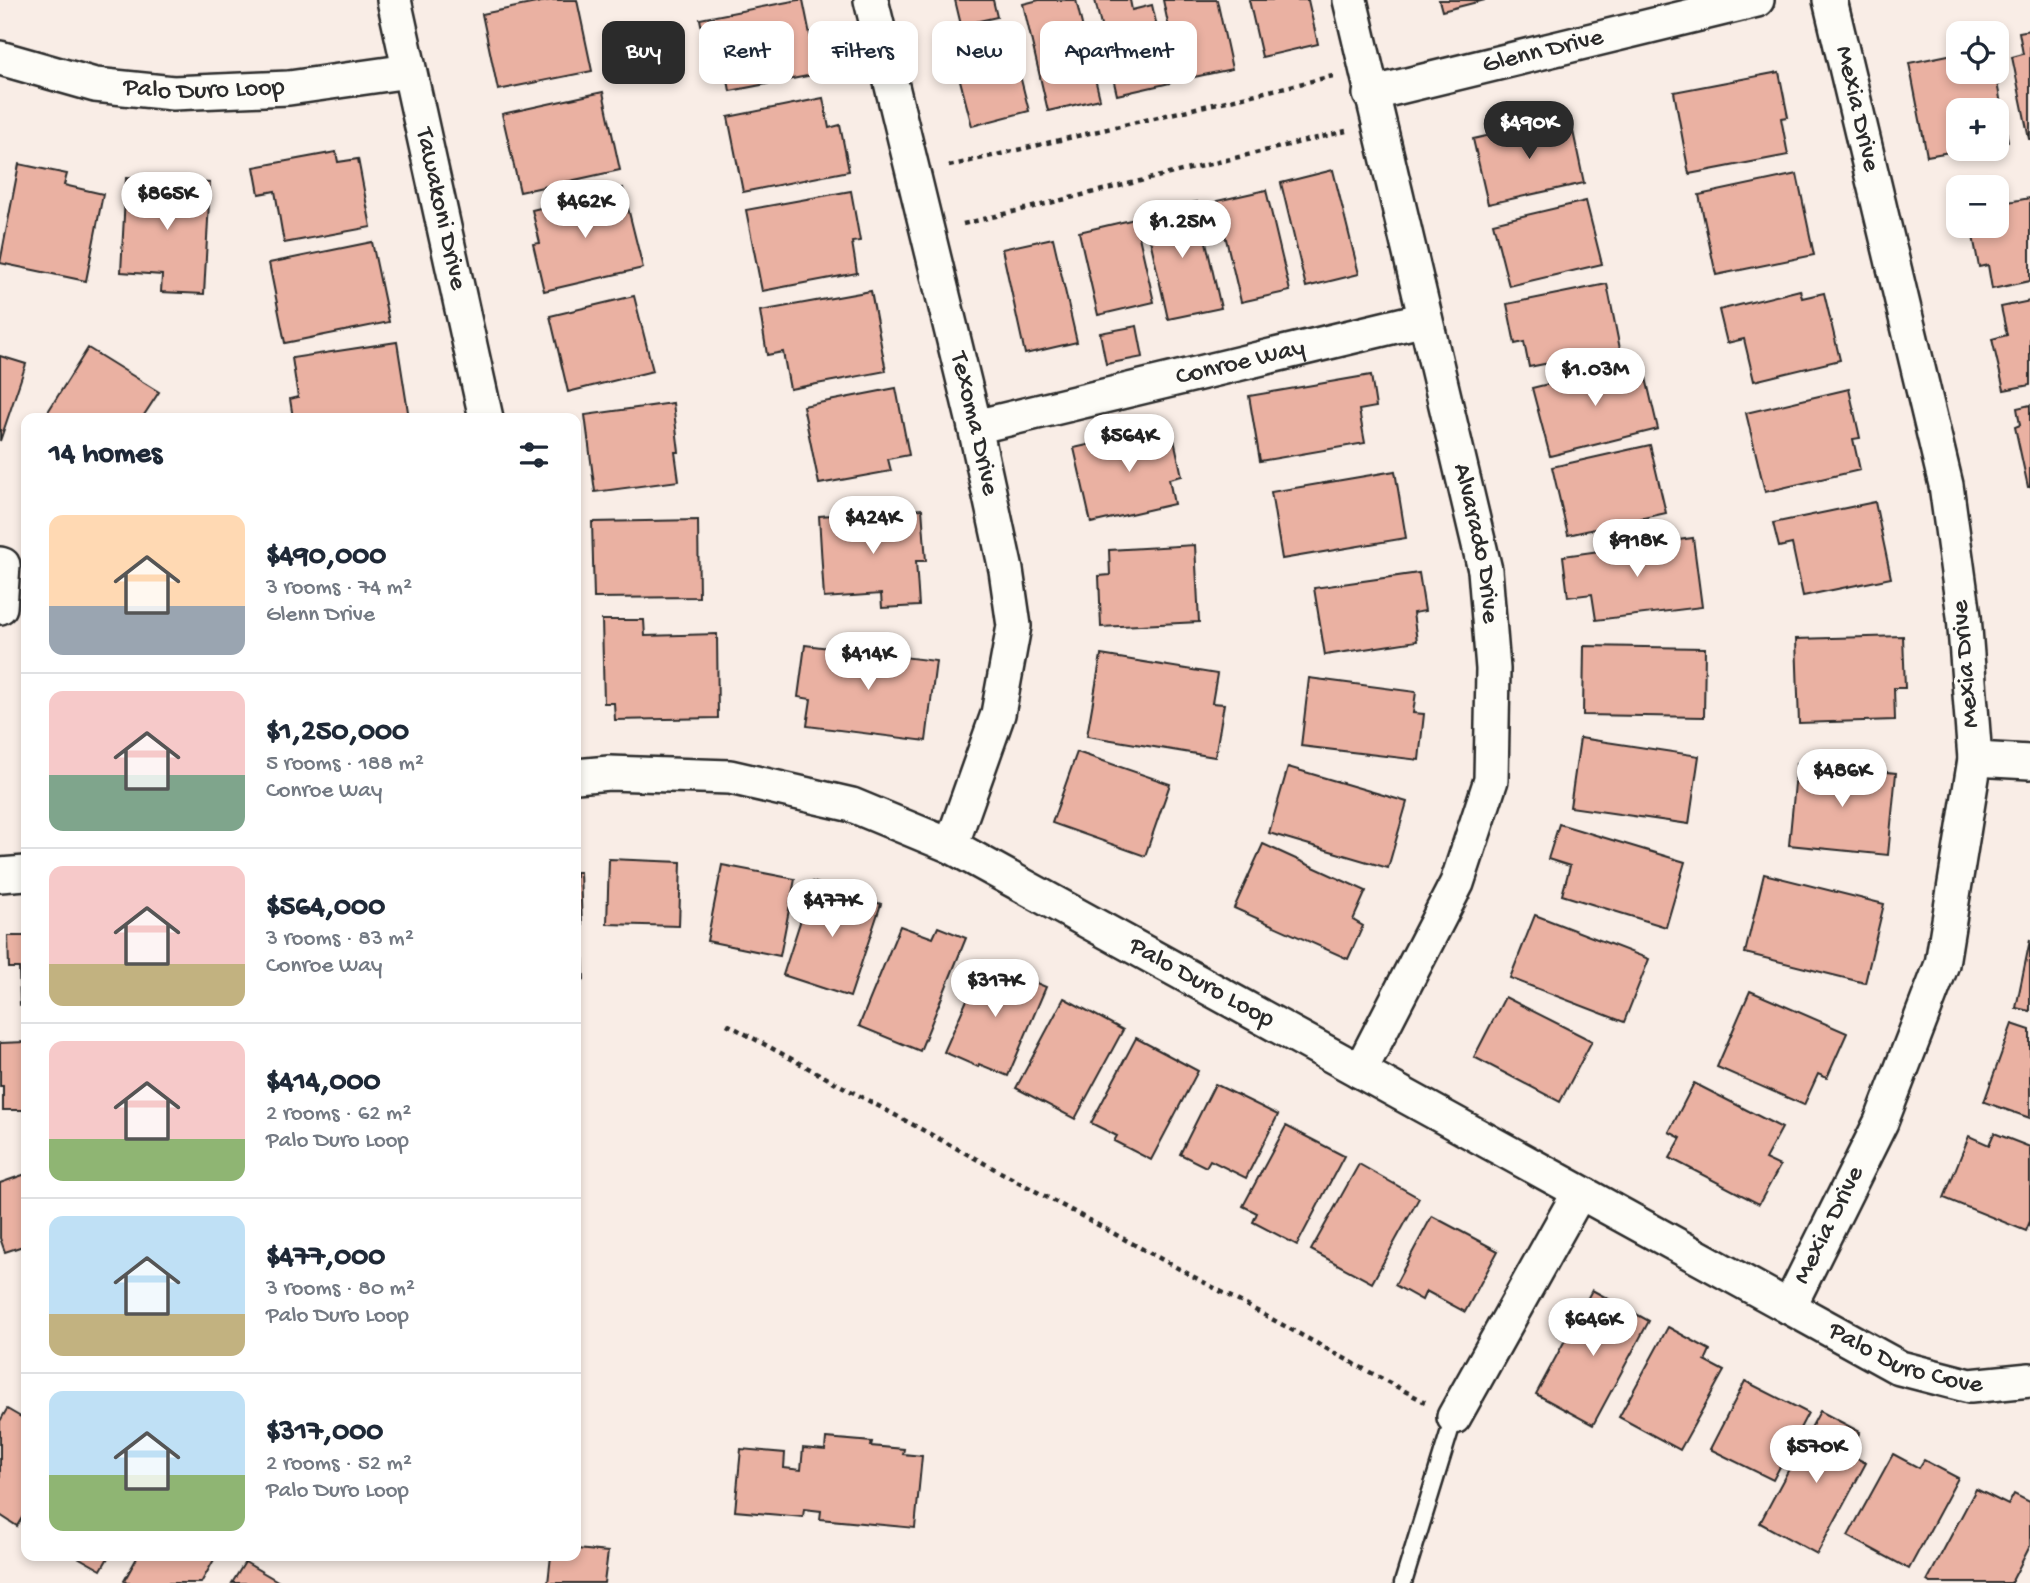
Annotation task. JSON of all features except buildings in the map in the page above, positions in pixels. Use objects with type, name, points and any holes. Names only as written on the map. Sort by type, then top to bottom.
[{"type":"street","name":"Tawakoni Drive","points":[[394,0],[485,413]]},
{"type":"street","name":"Texoma Drive","points":[[871,0],[975,426],[1006,570],[1014,626],[998,714],[951,846]]},
{"type":"street","name":"Alvarado Drive","points":[[1350,0],[1370,94],[1485,570],[1493,669],[1491,780],[1457,883],[1360,1071]]},
{"type":"street","name":"Glenn Drive","points":[[1370,94],[1757,0]]},
{"type":"street","name":"Mexia Drive","points":[[1789,1307],[1881,1122],[1942,964],[1975,759],[1964,616],[1946,485],[1830,0]]},
{"type":"street","name":"Palo Duro Loop","points":[[0,58],[95,85],[173,93],[289,88],[410,71]]},
{"type":"street","name":"Conroe Way","points":[[975,426],[1425,319]]},
{"type":"street","points":[[0,564],[3,565],[0,607]]},
{"type":"street","points":[[1975,759],[2030,762]]},
{"type":"street","name":"Palo Duro Loop","points":[[581,776],[609,773],[730,777],[852,804],[951,846],[1789,1307]]},
{"type":"street","points":[[0,875],[21,873]]},
{"type":"street","points":[[1454,1417],[1579,1193]]},
{"type":"street","name":"Palo Duro Cove","points":[[1789,1307],[1900,1368],[1970,1386],[2030,1380]]},
{"type":"lane","points":[[1403,1583],[1454,1417]]},
{"type":"path","points":[[949,166],[1333,76]]},
{"type":"path","points":[[963,225],[1346,131]]},
{"type":"path","points":[[727,1024],[1454,1417]]}]
